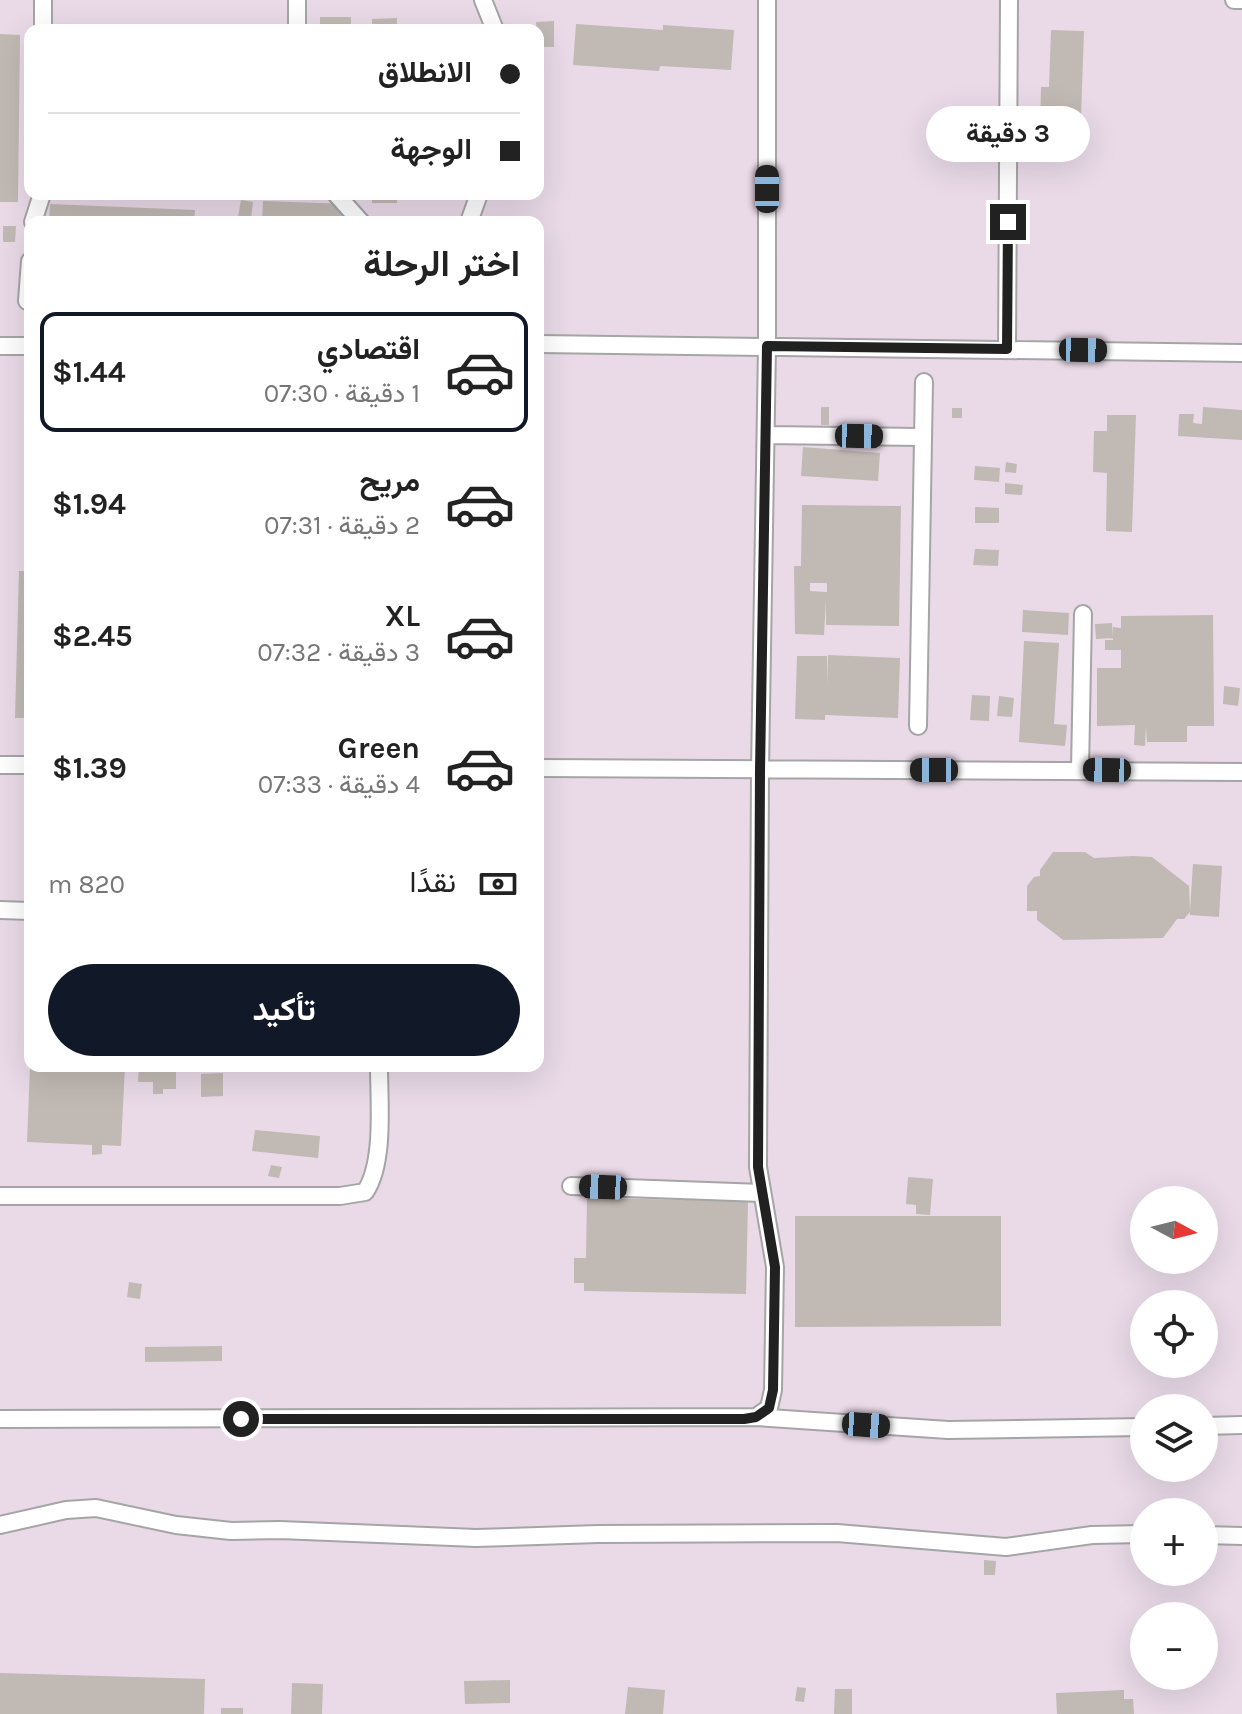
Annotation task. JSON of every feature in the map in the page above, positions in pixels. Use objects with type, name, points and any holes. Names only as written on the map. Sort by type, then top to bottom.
[{"type":"lane","points":[[43,0],[43,24]]},
{"type":"lane","points":[[297,0],[297,24]]},
{"type":"lane","points":[[483,0],[493,24]]},
{"type":"lane","points":[[756,1417],[769,1408],[773,1390],[775,1267],[758,1167],[767,346],[767,0]]},
{"type":"lane","points":[[1007,349],[1009,0]]},
{"type":"lane","points":[[1234,0],[1242,0]]},
{"type":"lane","points":[[341,200],[356,216]]},
{"type":"lane","points":[[544,344],[1242,353]]},
{"type":"lane","points":[[0,346],[24,346]]},
{"type":"lane","points":[[918,726],[924,382]]},
{"type":"lane","points":[[766,435],[921,437]]},
{"type":"lane","points":[[1080,770],[1083,614]]},
{"type":"lane","points":[[0,765],[24,765]]},
{"type":"lane","points":[[544,768],[1242,772]]},
{"type":"lane","points":[[0,910],[24,911]]},
{"type":"lane","points":[[0,1196],[340,1196],[365,1192],[374,1179],[379,1072]]},
{"type":"lane","points":[[571,1186],[762,1193]]},
{"type":"lane","points":[[0,1419],[756,1417],[948,1430],[1130,1427]]},
{"type":"lane","points":[[1218,1426],[1242,1425]]},
{"type":"lane","points":[[0,1525],[66,1510],[96,1508],[176,1525],[231,1531],[476,1538],[837,1533],[1006,1547],[1092,1535],[1130,1534]]},
{"type":"lane","points":[[1218,1535],[1242,1536]]},
{"type":"shaded area","points":[[0,0],[1242,0],[1242,1714],[0,1714]]},
{"type":"building","points":[[320,17],[351,17],[351,24],[320,24]]},
{"type":"building","points":[[397,18],[397,24],[372,24],[372,19]]},
{"type":"building","points":[[554,21],[554,47],[544,47],[544,24],[536,22]]},
{"type":"building","points":[[576,24],[663,30],[663,25],[734,30],[731,70],[660,66],[659,71],[573,65]]},
{"type":"building","points":[[1051,30],[1084,31],[1080,145],[1054,144],[1054,131],[1040,130],[1041,87],[1049,87]]},
{"type":"building","points":[[0,34],[20,35],[18,202],[0,202]]},
{"type":"building","points":[[241,200],[253,202],[251,216],[238,216]]},
{"type":"building","points":[[372,200],[397,200],[397,203],[372,203]]},
{"type":"building","points":[[263,201],[348,204],[347,216],[262,216]]},
{"type":"building","points":[[50,204],[195,210],[194,216],[49,216]]},
{"type":"building","points":[[3,226],[16,226],[15,242],[3,242]]},
{"type":"building","points":[[821,407],[829,407],[829,425],[821,425]]},
{"type":"building","points":[[1203,407],[1242,410],[1242,440],[1178,436],[1179,414],[1194,414],[1193,423],[1202,424]]},
{"type":"building","points":[[952,408],[962,408],[962,418],[952,418]]},
{"type":"building","points":[[1107,415],[1136,415],[1132,532],[1106,531],[1107,473],[1093,472],[1094,431],[1107,431]]},
{"type":"building","points":[[803,447],[880,453],[878,481],[801,476]]},
{"type":"building","points":[[1006,462],[1017,464],[1016,473],[1005,472]]},
{"type":"building","points":[[975,466],[1000,468],[999,482],[974,480]]},
{"type":"building","points":[[1005,483],[1023,485],[1022,495],[1005,494]]},
{"type":"building","points":[[802,505],[901,506],[899,626],[826,625],[826,600],[824,635],[795,634],[794,566],[801,566]],"holes":[[[810,583],[827,583],[827,592],[810,591]]]},
{"type":"building","points":[[975,507],[999,508],[999,523],[975,523]]},
{"type":"building","points":[[975,549],[999,550],[998,566],[973,565]]},
{"type":"building","points":[[19,571],[24,571],[24,718],[15,718]]},
{"type":"building","points":[[1023,610],[1069,613],[1068,635],[1022,632]]},
{"type":"building","points":[[1213,615],[1214,726],[1187,726],[1187,742],[1147,742],[1146,727],[1145,746],[1134,745],[1135,725],[1097,726],[1097,668],[1121,668],[1121,650],[1105,650],[1105,640],[1113,640],[1113,627],[1121,628],[1121,616]]},
{"type":"building","points":[[1112,623],[1113,638],[1096,639],[1095,624]]},
{"type":"building","points":[[1024,641],[1059,643],[1054,724],[1067,725],[1065,746],[1019,742]]},
{"type":"building","points":[[828,655],[900,658],[898,718],[825,715],[825,720],[795,719],[797,656],[827,656],[827,685]]},
{"type":"building","points":[[1224,686],[1240,688],[1238,706],[1223,704]]},
{"type":"building","points":[[972,695],[990,696],[989,721],[970,720]]},
{"type":"building","points":[[999,696],[1014,698],[1012,717],[997,716]]},
{"type":"building","points":[[1053,852],[1085,852],[1094,858],[1152,857],[1189,886],[1190,910],[1193,864],[1222,866],[1219,917],[1190,915],[1190,912],[1184,919],[1177,919],[1163,938],[1063,940],[1037,920],[1037,911],[1027,911],[1027,886],[1034,877],[1040,876],[1040,870]]},
{"type":"building","points":[[30,1072],[125,1072],[121,1146],[102,1145],[102,1154],[92,1155],[92,1145],[27,1142]]},
{"type":"building","points":[[139,1072],[176,1072],[176,1089],[163,1089],[163,1094],[153,1094],[153,1082],[138,1082]]},
{"type":"building","points":[[223,1073],[223,1096],[201,1097],[201,1074]]},
{"type":"building","points":[[255,1130],[320,1136],[318,1158],[252,1151]]},
{"type":"building","points":[[271,1165],[282,1167],[279,1178],[268,1176]]},
{"type":"building","points":[[908,1177],[933,1179],[930,1215],[916,1214],[916,1205],[906,1204]]},
{"type":"building","points":[[587,1198],[748,1201],[746,1294],[584,1291],[584,1283],[574,1283],[574,1258],[586,1258]]},
{"type":"building","points":[[795,1216],[1001,1216],[1001,1326],[795,1327]]},
{"type":"building","points":[[129,1282],[142,1284],[140,1299],[127,1297]]},
{"type":"building","points":[[222,1346],[222,1361],[145,1362],[145,1347]]},
{"type":"building","points":[[984,1560],[996,1561],[995,1575],[984,1575]]},
{"type":"building","points":[[0,1673],[205,1679],[204,1714],[0,1714]]},
{"type":"building","points":[[510,1680],[510,1703],[465,1704],[464,1681]]},
{"type":"building","points":[[292,1683],[323,1684],[322,1714],[291,1714]]},
{"type":"building","points":[[628,1687],[665,1690],[663,1714],[625,1714]]},
{"type":"building","points":[[797,1687],[806,1688],[804,1702],[795,1701]]},
{"type":"building","points":[[835,1689],[852,1689],[852,1714],[834,1714]]},
{"type":"building","points":[[1124,1690],[1124,1699],[1133,1699],[1134,1714],[1057,1714],[1056,1693]]},
{"type":"building","points":[[221,1708],[243,1708],[243,1714],[221,1714]]},
{"type":"route","points":[[241,1419],[744,1419],[756,1417],[769,1408],[773,1390],[775,1267],[758,1167],[767,346],[1007,349],[1008,222]]}]
